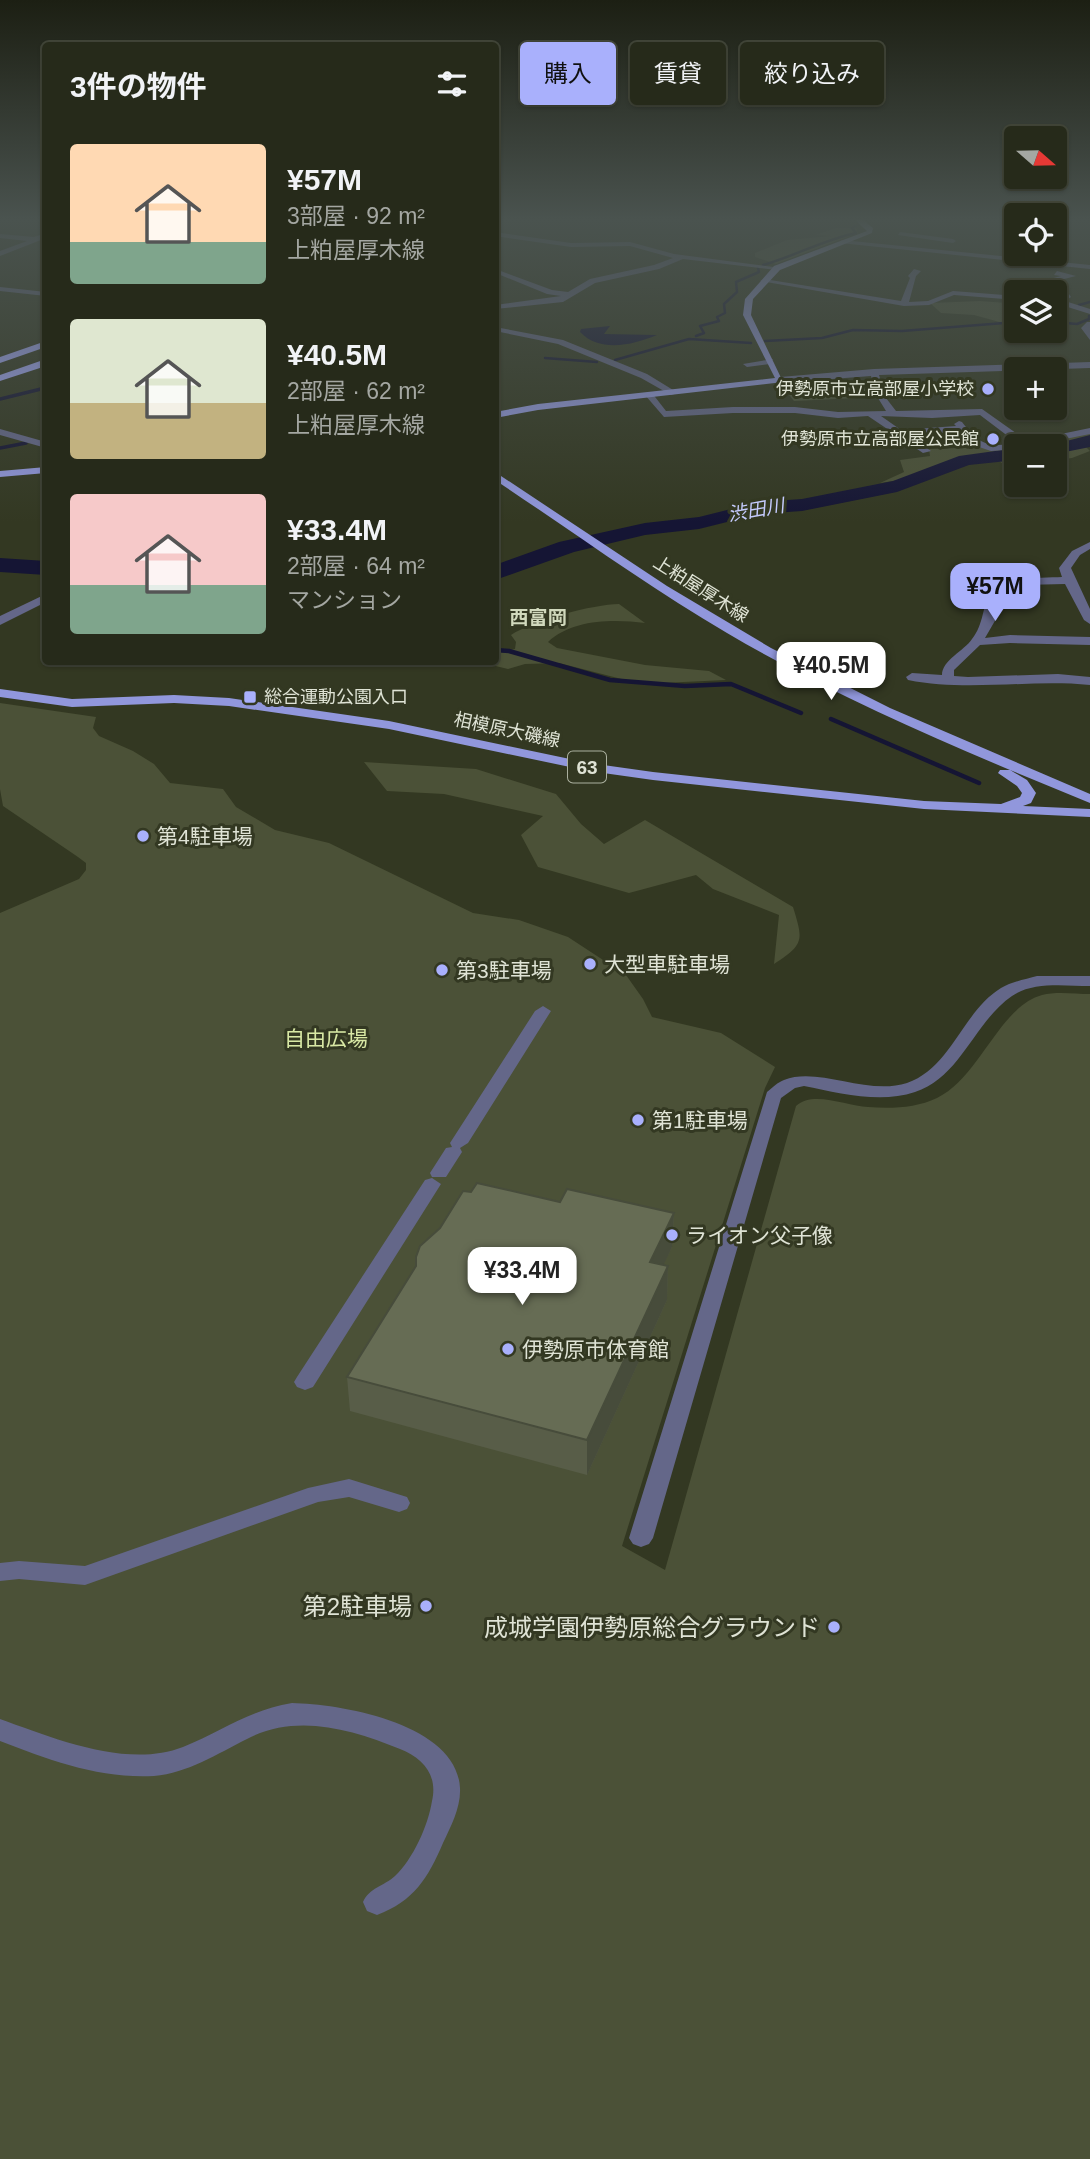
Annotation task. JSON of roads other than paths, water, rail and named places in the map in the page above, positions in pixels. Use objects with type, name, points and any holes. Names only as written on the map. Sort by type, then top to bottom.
[{"type":"highway","points":[[0,360],[42,345]]},
{"type":"highway","points":[[0,378],[42,363]]},
{"type":"main road","points":[[499,414],[538,407],[780,380],[750,321]]},
{"type":"main road","points":[[0,474],[42,470]]},
{"type":"main road","name":"上粕屋厚木線","points":[[499,478],[598,549],[768,652],[873,704],[1090,799]]},
{"type":"main road","name":"上粕屋厚木線","points":[[499,488],[572,531]]},
{"type":"main road","name":"上粕屋厚木線","points":[[598,549],[649,592],[754,655],[870,713],[1005,773],[1090,805]]},
{"type":"main road","name":"相模原大磯線","points":[[0,693],[72,703],[174,699],[229,702],[389,725],[602,769],[845,797],[980,808],[1090,813]]},
{"type":"main road","points":[[980,808],[1009,806],[1026,800],[1028,789],[1005,773]]},
{"type":"street","points":[[1090,324],[1086,328],[1090,338]]},
{"type":"street","points":[[499,330],[560,342],[644,376],[674,393]]},
{"type":"street","points":[[747,364],[770,361]]},
{"type":"street","points":[[780,380],[812,373],[1090,365]]},
{"type":"street","points":[[874,372],[883,398],[893,414]]},
{"type":"street","points":[[649,396],[664,414],[733,410],[795,410],[838,415],[982,412],[1012,434]]},
{"type":"street","points":[[870,413],[926,450]]},
{"type":"street","points":[[948,414],[962,428],[959,429]]},
{"type":"street","points":[[898,433],[959,429],[984,447],[1004,445]]},
{"type":"street","points":[[1067,435],[1090,430]]},
{"type":"street","points":[[0,432],[42,444]]},
{"type":"street","points":[[1089,546],[1076,553],[1065,568],[1090,620]]},
{"type":"street","points":[[948,680],[948,668],[977,642],[990,618],[995,595],[1001,590],[1021,582],[1069,580]]},
{"type":"street","points":[[0,621],[42,599]]},
{"type":"street","points":[[977,642],[1010,639],[1090,641]]},
{"type":"street","points":[[912,677],[948,680],[1058,678],[1090,681]]},
{"type":"street","points":[[641,1538],[773,1096],[789,1084],[804,1082],[865,1092],[909,1088],[935,1074],[989,1007],[1007,991],[1037,981],[1090,981]]},
{"type":"street","points":[[305,1382],[543,1012]]},
{"type":"street","points":[[0,1572],[19,1570],[85,1576],[316,1494],[349,1489],[399,1503]]},
{"type":"street","points":[[0,1730],[73,1755],[138,1765],[179,1760],[215,1745],[249,1725],[287,1714],[314,1713],[339,1718],[420,1745],[432,1753],[445,1774],[447,1802],[419,1866],[402,1888],[377,1902]]},
{"type":"waterway","points":[[696,336],[704,333],[700,326],[719,321]]},
{"type":"waterway","points":[[1067,323],[1077,324],[1085,321]]},
{"type":"waterway","points":[[765,341],[822,338],[853,330],[902,331],[1004,323]]},
{"type":"waterway","points":[[615,360],[689,339],[751,343]]},
{"type":"waterway","points":[[545,358],[597,362]]},
{"type":"waterway","points":[[0,399],[42,389]]},
{"type":"waterway","name":"渋田川","points":[[1067,446],[1090,441]]},
{"type":"waterway","points":[[0,448],[26,443]]},
{"type":"waterway","name":"渋田川","points":[[499,572],[567,547],[645,529],[699,523],[759,508],[802,505],[897,486],[966,460],[1004,456]]},
{"type":"waterway","name":"渋田川","points":[[0,565],[42,568]]},
{"type":"waterway","points":[[499,650],[610,680],[685,686],[731,684],[801,713]]},
{"type":"waterway","points":[[831,719],[979,783]]},
{"type":"place","name":"伊勢原市立高部屋小学校","points":[[988,389]]},
{"type":"place","name":"伊勢原市立高部屋公民館","points":[[993,439]]},
{"type":"place","name":"総合運動公園入口","points":[[250,697]]},
{"type":"place","name":"第4駐車場","points":[[143,836]]},
{"type":"place","name":"大型車駐車場","points":[[590,964]]},
{"type":"place","name":"第3駐車場","points":[[442,970]]},
{"type":"place","name":"第1駐車場","points":[[638,1120]]},
{"type":"place","name":"ライオン父子像","points":[[672,1235]]},
{"type":"place","name":"伊勢原市体育館","points":[[508,1349]]},
{"type":"place","name":"第2駐車場","points":[[426,1606]]},
{"type":"place","name":"成城学園伊勢原総合グラウンド","points":[[834,1627]]},
{"type":"district","name":"西富岡","points":[[538,617]]},
{"type":"park label","name":"自由広場","points":[[326,1038]]}]
